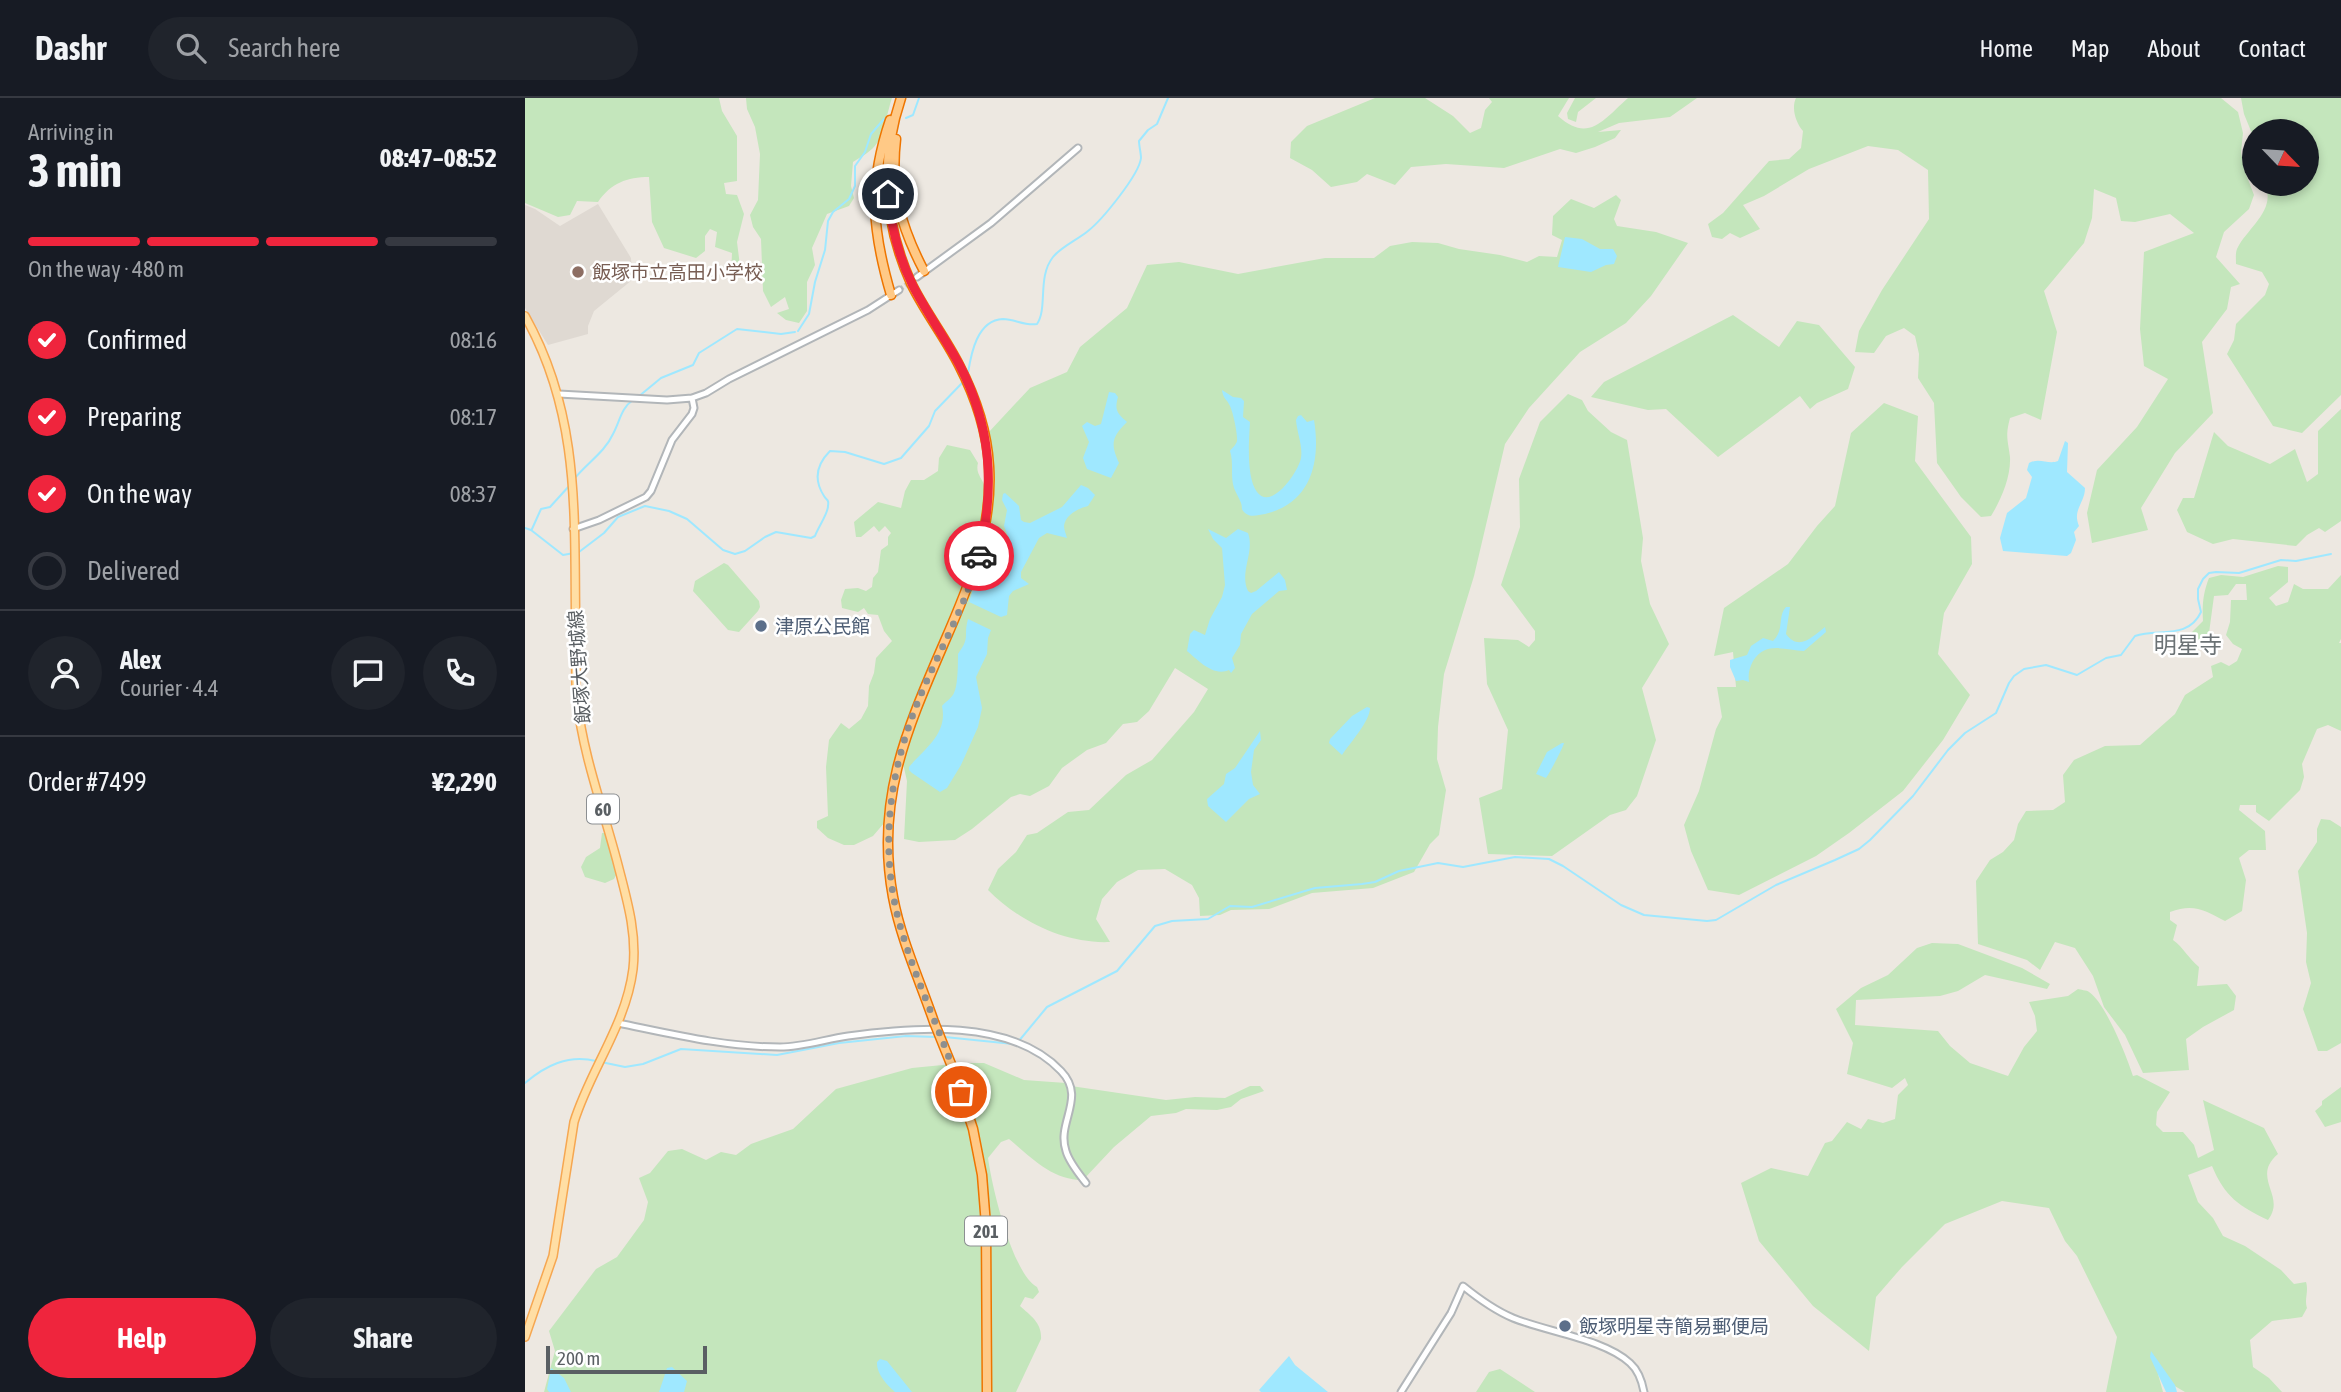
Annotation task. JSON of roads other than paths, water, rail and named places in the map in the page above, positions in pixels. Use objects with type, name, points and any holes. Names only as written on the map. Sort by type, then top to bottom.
[{"type":"highway","points":[[901,101],[895,142],[897,205],[921,274]]},
{"type":"highway","points":[[895,292],[880,256],[874,197],[882,145],[891,114],[901,101]]},
{"type":"highway","name":"201","points":[[901,101],[890,140],[887,170],[890,216],[899,252],[912,284],[970,388],[978,409],[989,465],[985,530],[977,560],[900,753],[890,810],[889,866],[893,898],[902,933],[955,1074],[973,1129],[982,1175],[986,1225],[987,1392]]},
{"type":"main road","name":"飯塚大野城線","points":[[525,316],[559,394],[573,471],[577,700],[586,746],[630,909],[634,938],[631,980],[618,1023],[580,1101],[574,1122],[553,1256],[525,1337]]},
{"type":"street","points":[[921,274],[991,223],[1078,148]]},
{"type":"street","points":[[559,394],[639,399],[692,398],[868,310],[895,292]]},
{"type":"street","points":[[573,529],[599,520],[646,497],[672,440],[692,414],[692,398]]},
{"type":"street","points":[[618,1023],[702,1041],[746,1046],[783,1047],[849,1036],[926,1028],[1013,1040],[1043,1056],[1063,1072],[1067,1079],[1072,1089],[1072,1100],[1064,1143],[1066,1152],[1086,1183]]},
{"type":"street","points":[[1401,1392],[1451,1313],[1462,1286],[1495,1310],[1621,1356],[1635,1369],[1642,1381],[1644,1392]]},
{"type":"water","points":[[1565,237],[1582,239],[1600,249],[1613,249],[1617,256],[1614,264],[1591,272],[1558,267]]},
{"type":"water","points":[[1222,390],[1244,401],[1243,417],[1250,422],[1251,477],[1257,492],[1263,497],[1276,494],[1283,488],[1299,465],[1301,444],[1296,420],[1298,416],[1301,415],[1307,422],[1314,420],[1316,451],[1309,479],[1293,501],[1281,509],[1255,516],[1247,515],[1242,509],[1234,488],[1230,451],[1237,441],[1236,429]]},
{"type":"water","points":[[1109,392],[1118,397],[1118,412],[1127,422],[1114,441],[1119,463],[1111,478],[1087,469],[1083,458],[1089,442],[1082,426],[1087,422],[1095,426],[1101,424]]},
{"type":"water","points":[[2065,441],[2068,443],[2067,472],[2085,488],[2077,515],[2079,526],[2074,532],[2076,540],[2071,553],[2067,556],[2003,551],[2000,538],[2007,513],[2026,498],[2032,477],[2027,470],[2029,463],[2058,461]]},
{"type":"water","points":[[1081,485],[1095,495],[1088,506],[1077,510],[1065,522],[1067,538],[1047,533],[1039,538],[1021,572],[1021,578],[1029,584],[1013,591],[1009,596],[1007,615],[1001,617],[969,602],[982,562],[1009,539],[1004,526],[1007,510],[1002,500],[1003,494],[1019,506],[1021,520],[1030,523],[1062,507]]},
{"type":"water","points":[[1208,529],[1226,538],[1238,529],[1248,533],[1250,547],[1245,577],[1248,591],[1256,591],[1279,572],[1285,580],[1287,590],[1279,591],[1252,614],[1232,658],[1235,668],[1231,673],[1229,670],[1223,672],[1212,669],[1187,651],[1190,634],[1194,630],[1205,635],[1225,585],[1222,548]]},
{"type":"water","points":[[1786,607],[1790,607],[1786,634],[1791,639],[1796,642],[1806,641],[1825,627],[1826,632],[1804,651],[1776,648],[1764,651],[1753,661],[1749,682],[1736,681],[1730,660],[1747,655],[1751,646],[1763,638],[1773,641],[1779,632]]},
{"type":"water","points":[[968,619],[991,630],[987,654],[976,677],[982,708],[978,727],[961,765],[947,788],[940,792],[912,773],[909,767],[934,740],[942,725],[942,706],[952,697],[955,689],[958,654],[966,640]]},
{"type":"water","points":[[1367,707],[1370,708],[1367,719],[1342,755],[1329,743],[1330,739],[1352,716]]},
{"type":"water","points":[[1260,731],[1261,740],[1254,750],[1251,772],[1253,785],[1260,794],[1249,799],[1226,822],[1208,806],[1207,799],[1224,784],[1226,774],[1235,768]]},
{"type":"water","points":[[1562,743],[1546,778],[1536,774],[1547,752]]},
{"type":"water","points":[[2151,1351],[2177,1392],[2166,1392],[2150,1357]]},
{"type":"water","points":[[1289,1356],[1295,1365],[1328,1392],[1261,1392],[1259,1390]]},
{"type":"water","points":[[880,1359],[887,1361],[912,1392],[895,1392],[889,1386],[878,1370],[877,1362]]},
{"type":"water","points":[[672,1367],[687,1381],[684,1392],[659,1392],[667,1368]]},
{"type":"water","points":[[551,1368],[564,1378],[571,1392],[549,1392],[547,1389]]},
{"type":"waterway","points":[[906,118],[913,115],[919,98]]},
{"type":"waterway","points":[[968,373],[977,339],[987,325],[1003,319],[1037,324],[1042,310],[1048,265],[1060,250],[1094,225],[1127,186],[1139,166],[1139,141],[1157,124],[1168,98]]},
{"type":"waterway","points":[[798,331],[809,314],[825,250],[828,221],[833,212],[849,199],[855,186],[855,166],[865,152],[871,134],[887,119]]},
{"type":"waterway","points":[[638,397],[661,378],[693,365],[699,353],[737,329],[781,334],[795,332]]},
{"type":"waterway","points":[[579,552],[604,533],[618,517],[645,506],[669,511],[687,519],[723,550],[735,554],[776,532],[811,538],[815,536],[828,509],[828,501],[818,484],[818,472],[819,466],[830,451],[845,452],[884,464],[901,458],[929,426],[935,411],[964,381]]},
{"type":"waterway","points":[[575,478],[605,446],[623,411],[633,400]]},
{"type":"waterway","points":[[532,529],[541,509],[550,507],[570,485]]},
{"type":"waterway","points":[[525,528],[563,555],[574,553]]},
{"type":"waterway","points":[[1018,1042],[1047,1007],[1117,971],[1155,926],[1172,921],[1208,919],[1230,906],[1252,907],[1315,888],[1375,882],[1399,871],[1438,863],[1463,867],[1515,857],[1549,859],[1621,905],[1644,915],[1716,920],[1776,885],[1859,849],[1913,796],[1948,750],[1965,733],[1996,713],[2009,683],[2024,669],[2046,665],[2077,675],[2106,658],[2121,655],[2135,636],[2172,632],[2188,626],[2201,612],[2198,589],[2209,573],[2239,573],[2281,560],[2296,561],[2331,554]]},
{"type":"waterway","points":[[601,1062],[625,1067],[643,1064],[681,1049],[777,1055],[839,1043],[906,1036],[936,1037]]},
{"type":"waterway","points":[[945,1037],[1013,1044]]},
{"type":"waterway","points":[[525,1083],[557,1063],[576,1059],[596,1061]]},
{"type":"tunnel","points":[[899,290],[917,277]]},
{"type":"place","name":"飯塚市立高田小学校","points":[[578,272]]},
{"type":"place","name":"津原公民館","points":[[761,626]]},
{"type":"place","name":"飯塚明星寺簡易郵便局","points":[[1565,1326]]},
{"type":"district","name":"明星寺","points":[[2188,645]]}]
